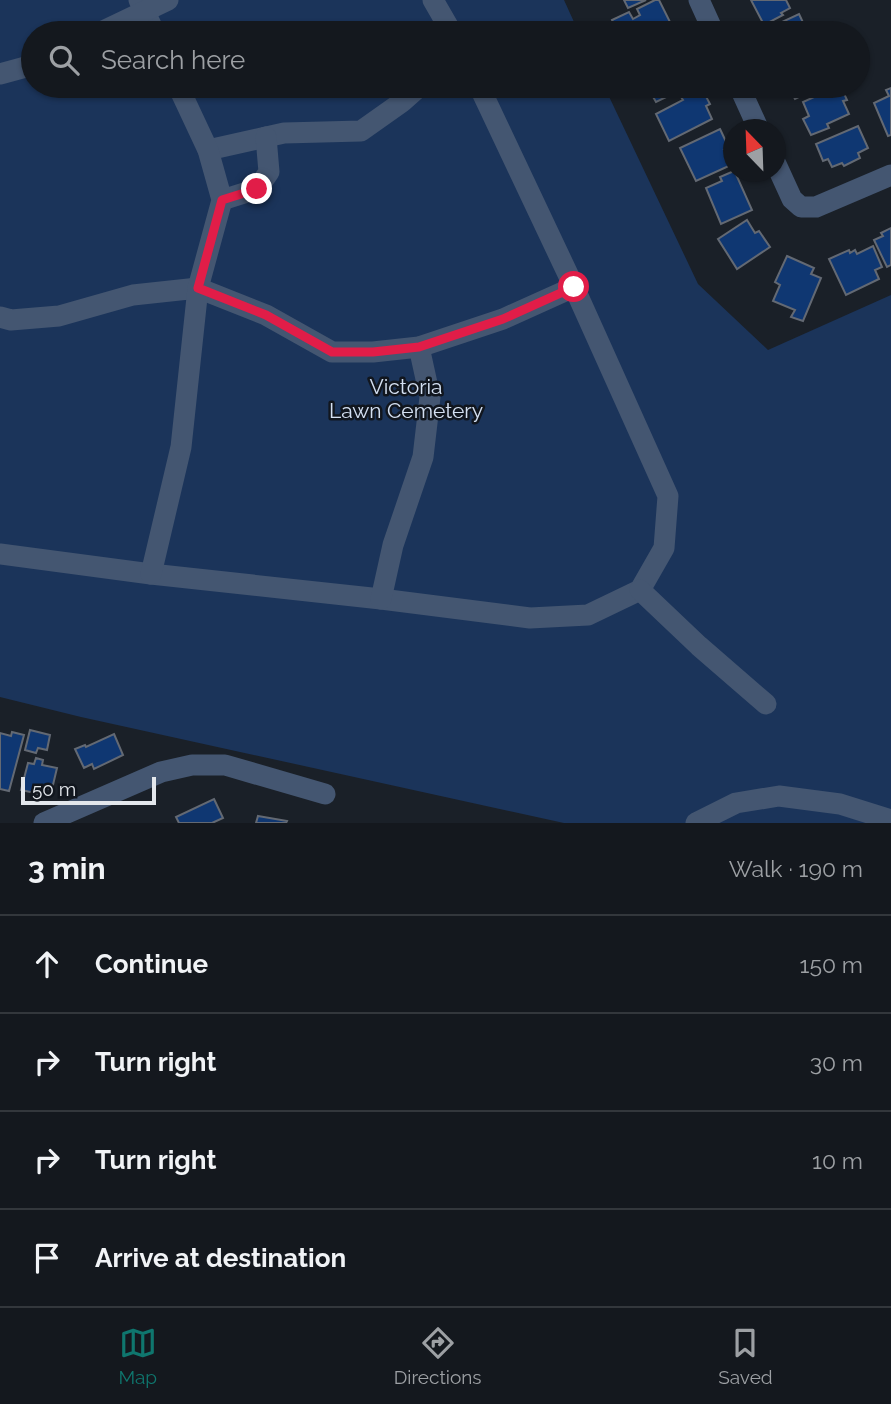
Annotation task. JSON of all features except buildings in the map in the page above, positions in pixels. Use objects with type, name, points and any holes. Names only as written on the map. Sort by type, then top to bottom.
[{"type":"street","points":[[118,21],[141,6],[168,0]]},
{"type":"street","points":[[433,0],[445,21]]},
{"type":"street","points":[[699,0],[709,21]]},
{"type":"street","points":[[0,74],[21,68]]},
{"type":"street","points":[[151,574],[181,447],[198,288],[222,200],[208,150],[184,98]]},
{"type":"street","points":[[208,150],[284,133],[361,131],[406,98]]},
{"type":"street","points":[[0,554],[530,618],[588,615],[640,590],[664,548],[668,496],[485,98]]},
{"type":"street","points":[[744,98],[754,119]]},
{"type":"street","points":[[222,200],[257,189],[269,172],[266,137]]},
{"type":"street","points":[[784,182],[792,199],[801,207],[816,207],[891,175]]},
{"type":"street","points":[[0,317],[11,320],[60,316],[133,295],[198,288],[266,315],[332,352],[373,352],[419,347],[503,319],[574,287]]},
{"type":"street","points":[[381,599],[393,545],[423,457],[430,397],[419,347]]},
{"type":"street","points":[[640,590],[766,704]]},
{"type":"street","points":[[44,823],[161,772],[192,765],[225,765],[325,794]]},
{"type":"street","points":[[696,823],[736,803],[779,796],[840,804],[891,820]]},
{"type":"green space","name":"Victoria Lawn Cemetery","points":[[0,0],[564,0],[574,21],[21,21],[21,98],[610,98],[698,284],[768,350],[891,295],[891,823],[564,823],[0,697]]},
{"type":"route","points":[[257,189],[222,200],[198,288],[266,315],[332,352],[373,352],[419,347],[503,319],[574,287]]}]
